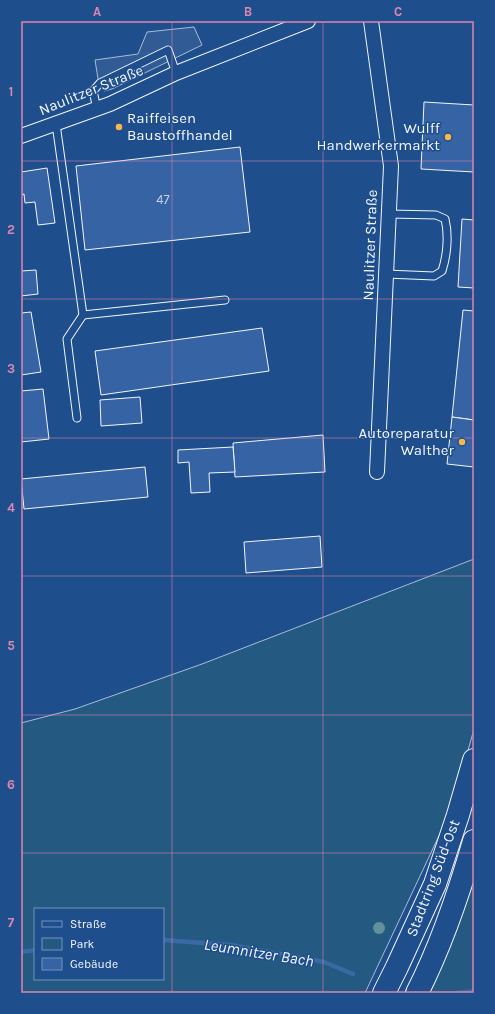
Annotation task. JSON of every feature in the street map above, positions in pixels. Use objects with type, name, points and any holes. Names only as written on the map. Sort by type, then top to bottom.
[{"type":"main road","name":"Stadtring Süd-Ost","points":[[384,993],[435,884],[458,815],[474,760]]},
{"type":"main road","name":"Stadtring Süd-Ost","points":[[417,993],[433,961],[449,921],[474,841]]},
{"type":"street","name":"Naulitzer Straße","points":[[21,136],[110,104],[176,72],[308,21]]},
{"type":"street","name":"Naulitzer Straße","points":[[371,21],[391,166],[377,472]]},
{"type":"lane","points":[[97,109],[93,91],[100,83],[168,50],[176,72]]},
{"type":"lane","points":[[56,124],[83,315],[67,339],[77,418]]},
{"type":"lane","points":[[386,274],[434,276],[442,271],[445,262],[447,228],[445,219],[436,215],[389,214]]},
{"type":"lane","points":[[83,315],[225,300]]},
{"type":"green space","points":[[474,559],[474,729],[452,808],[365,993],[21,993],[21,723],[75,709],[202,664]]},
{"type":"green space","points":[[474,875],[474,993],[428,993]]},
{"type":"shaded area","points":[[194,27],[202,45],[112,89],[104,91],[98,79],[95,60],[138,54],[147,32]]},
{"type":"building","name":"Wulff Handwerkermarkt","points":[[424,102],[474,105],[474,172],[421,169]]},
{"type":"building","points":[[240,147],[250,232],[85,250],[76,166]]},
{"type":"building","points":[[47,168],[55,223],[38,225],[35,202],[25,203],[24,194],[21,195],[21,172]]},
{"type":"building","points":[[462,219],[474,220],[474,288],[458,287]]},
{"type":"building","points":[[36,270],[38,294],[21,296],[21,271]]},
{"type":"building","points":[[463,310],[474,311],[474,420],[452,417]]},
{"type":"building","points":[[31,312],[41,372],[21,375],[21,313]]},
{"type":"building","points":[[262,328],[269,371],[101,395],[95,351]]},
{"type":"building","points":[[43,389],[49,439],[21,442],[21,391]]},
{"type":"building","points":[[140,397],[142,423],[101,426],[100,400]]},
{"type":"building","name":"Autoreparatur Walther","points":[[452,417],[474,420],[474,467],[447,464]]},
{"type":"building","points":[[323,435],[325,472],[235,477],[233,443]]},
{"type":"building","points":[[233,447],[235,472],[209,473],[210,492],[191,493],[189,462],[178,463],[178,450]]},
{"type":"building","points":[[145,467],[148,497],[24,509],[21,479]]},
{"type":"building","points":[[320,536],[322,567],[246,573],[244,542]]},
{"type":"waterway","name":"Leumnitzer Bach","points":[[164,940],[231,945],[324,962],[353,974]]},
{"type":"waterway","name":"Leumnitzer Bach","points":[[21,952],[34,950]]},
{"type":"waterway","name":"Leumnitzer Bach","points":[[457,993],[474,991]]},
{"type":"place","name":"Raiffeisen Baustoffhandel","points":[[119,127]]},
{"type":"place","name":"Wulff Handwerkermarkt","points":[[448,137]]},
{"type":"place","name":"Autoreparatur Walther","points":[[462,442]]}]
